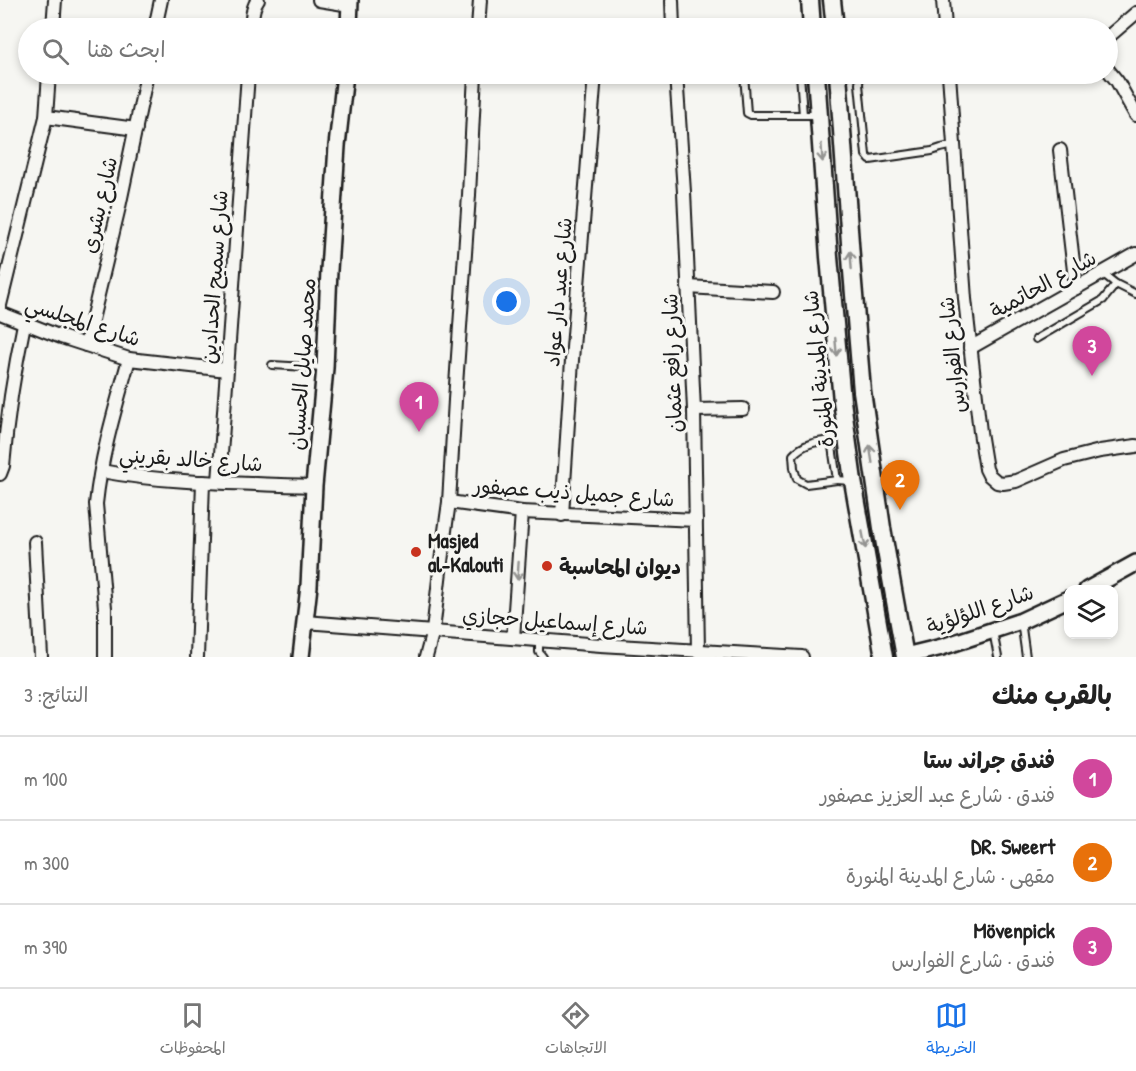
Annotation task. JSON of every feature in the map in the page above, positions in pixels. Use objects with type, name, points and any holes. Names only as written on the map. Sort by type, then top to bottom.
[{"type":"main road","points":[[810,0],[811,18]]},
{"type":"main road","points":[[832,0],[834,18]]},
{"type":"main road","name":"شارع المدينة المنورة","points":[[815,84],[812,115],[836,345],[839,437],[845,481],[884,657]]},
{"type":"main road","name":"شارع المدينة المنورة","points":[[839,84],[862,391],[882,528],[905,656]]},
{"type":"street","points":[[54,18],[55,0]]},
{"type":"street","points":[[157,18],[160,0]]},
{"type":"street","points":[[253,18],[255,3],[258,0]]},
{"type":"street","points":[[319,0],[350,2],[349,18]]},
{"type":"street","points":[[479,18],[480,0]]},
{"type":"street","points":[[672,0],[673,18]]},
{"type":"street","points":[[943,0],[944,18]]},
{"type":"street","points":[[1118,28],[1136,13]]},
{"type":"street","points":[[1118,83],[1136,115]]},
{"type":"street","points":[[0,305],[46,117],[48,84]]},
{"type":"street","name":"شارع بشرى","points":[[86,345],[145,84]]},
{"type":"street","name":"شارع سميح الحدادين","points":[[219,482],[247,84]]},
{"type":"street","name":"محمد صايل الحسبان","points":[[301,657],[325,368],[330,248],[344,84]]},
{"type":"street","points":[[426,657],[433,631],[449,502],[475,84]]},
{"type":"street","name":"شارع عبد دار عواد","points":[[562,515],[593,84]]},
{"type":"street","name":"شارع رافع عثمان","points":[[677,84],[694,410],[698,651]]},
{"type":"street","name":"شارع الفوارس","points":[[950,84],[970,348],[986,469],[989,475],[997,482],[1016,481],[1064,460],[1100,451],[1136,446]]},
{"type":"street","points":[[46,117],[136,129]]},
{"type":"street","points":[[1060,150],[1076,288]]},
{"type":"street","name":"شارع الحاتمية","points":[[970,348],[1136,254]]},
{"type":"street","points":[[688,287],[773,292]]},
{"type":"street","name":"شارع المجلسي","points":[[0,313],[24,324],[129,359],[227,370]]},
{"type":"street","points":[[0,474],[3,466],[12,386],[24,324]]},
{"type":"street","points":[[105,657],[105,608],[96,504],[109,434],[129,359]]},
{"type":"street","points":[[694,410],[743,409]]},
{"type":"street","name":"شارع خالد بقريني","points":[[101,471],[203,482],[314,486]]},
{"type":"street","points":[[197,657],[203,482]]},
{"type":"street","name":"شارع جميل ذيب عصفور","points":[[449,502],[562,515],[696,520]]},
{"type":"street","points":[[513,638],[522,512]]},
{"type":"street","points":[[35,542],[41,657]]},
{"type":"street","points":[[1096,585],[1136,563]]},
{"type":"street","name":"شارع اللؤلؤية","points":[[905,656],[942,647],[1021,621],[1064,601]]},
{"type":"street","name":"شارع إسماعيل حجازي","points":[[305,622],[802,657]]},
{"type":"lane","points":[[745,84],[747,113],[751,116],[812,115],[803,84]]},
{"type":"lane","points":[[859,84],[866,155],[870,160],[932,151],[954,145]]},
{"type":"lane","points":[[1102,273],[1116,284],[1136,294]]},
{"type":"lane","points":[[1036,339],[1102,300],[1116,284]]},
{"type":"lane","points":[[272,365],[325,368]]},
{"type":"lane","points":[[839,437],[799,448],[793,455],[794,468],[797,479],[806,484],[845,481]]},
{"type":"lane","points":[[1021,621],[1026,657]]},
{"type":"lane","points":[[993,630],[998,657]]},
{"type":"lane","points":[[539,640],[539,652],[543,657]]},
{"type":"place","name":"Mövenpick","points":[[1092,376]]},
{"type":"place","name":"فندق جراند ستا","points":[[419,432]]},
{"type":"place","name":"DR. Sweert","points":[[900,510]]},
{"type":"place","name":"Masjed al-Kalouti","points":[[416,552]]},
{"type":"place","name":"ديوان المحاسبة","points":[[547,566]]}]
